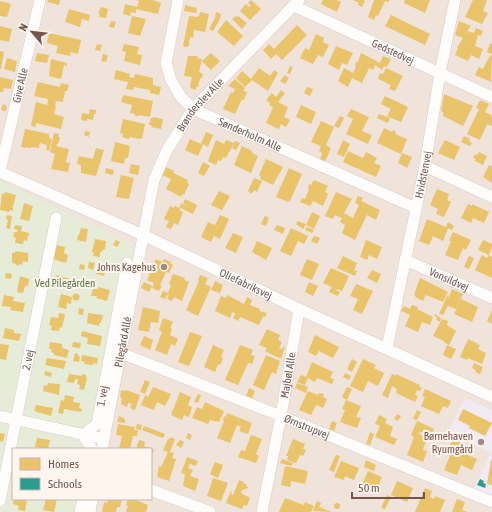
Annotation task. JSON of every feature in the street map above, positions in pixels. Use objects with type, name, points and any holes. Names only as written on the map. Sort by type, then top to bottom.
[{"type":"street","name":"Give Alle","points":[[0,171],[40,0]]},
{"type":"street","name":"Sønderholm Alle","points":[[178,0],[166,62],[171,80],[181,97],[193,108],[416,208]]},
{"type":"street","name":"Hvidstenvej","points":[[387,348],[425,166],[440,73],[455,0]]},
{"type":"street","name":"Brønderslev Alle","points":[[143,235],[154,180],[167,150],[193,108],[297,3]]},
{"type":"street","name":"Gedstedvej","points":[[297,3],[492,97]]},
{"type":"street","points":[[425,166],[492,197]]},
{"type":"street","name":"Oliefabriksvej","points":[[0,171],[143,235],[299,309],[492,397]]},
{"type":"street","name":"2. vej","points":[[0,501],[56,218]]},
{"type":"street","name":"Pilegård Allé","points":[[103,444],[143,235]]},
{"type":"street","name":"Vonsildvej","points":[[405,260],[492,298]]},
{"type":"street","name":"1. vej","points":[[83,435],[97,424],[126,263]]},
{"type":"street","name":"Majbøl Alle","points":[[262,512],[281,416],[299,309]]},
{"type":"street","name":"Ørnstrupvej","points":[[121,353],[492,502]]},
{"type":"street","points":[[0,416],[83,435],[103,444]]},
{"type":"street","points":[[83,435],[91,448]]},
{"type":"street","points":[[152,490],[210,512]]},
{"type":"street","points":[[80,512],[82,500]]},
{"type":"street","points":[[90,512],[92,500]]},
{"type":"shaded area","points":[[0,0],[492,0],[492,512],[0,512]]},
{"type":"shaded area","name":"Børnehaven Ryumgård","points":[[464,398],[492,410],[492,496],[474,488],[491,452],[448,433]]},
{"type":"green space","name":"Ved Pilegården","points":[[0,181],[127,241],[136,253],[101,432],[92,437],[98,448],[12,448],[12,500],[87,500],[85,512],[0,512]]},
{"type":"building: Homes","points":[[48,0],[60,0],[59,5],[47,2]]},
{"type":"building: Homes","points":[[136,0],[153,0],[161,3],[158,14],[136,9],[136,13],[131,12],[130,16],[123,14],[125,4],[137,7],[139,1]]},
{"type":"building: Homes","points":[[251,0],[261,9],[250,20],[240,11],[246,4],[249,7],[251,6],[248,3]]},
{"type":"building: Homes","points":[[323,0],[336,0],[341,2],[337,12],[321,4]]},
{"type":"building: Homes","points":[[353,0],[365,1],[362,7],[358,5],[359,3]]},
{"type":"building: Homes","points":[[374,0],[389,0],[388,2],[385,1],[378,16],[376,15],[374,20],[368,17]]},
{"type":"building: Homes","points":[[405,0],[430,0],[425,13],[404,3]]},
{"type":"building: Homes","points":[[473,0],[487,0],[483,11],[488,13],[482,24],[465,17]]},
{"type":"building: Homes","points":[[0,1],[11,4],[7,17],[0,16]]},
{"type":"building: Homes","points":[[185,5],[197,8],[196,13],[184,11]]},
{"type":"building: Homes","points":[[101,7],[108,9],[106,18],[99,17],[100,14],[98,14]]},
{"type":"building: Homes","points":[[69,9],[90,15],[89,21],[82,19],[80,27],[65,22]]},
{"type":"building: Homes","points":[[200,12],[209,14],[205,32],[194,30],[193,38],[190,37],[189,45],[187,47],[183,46],[189,16],[197,17],[199,16]]},
{"type":"building: Homes","points":[[216,12],[221,14],[220,19],[213,31],[209,29],[215,18]]},
{"type":"building: Homes","points":[[391,15],[430,34],[425,45],[385,26]]},
{"type":"building: Homes","points":[[132,16],[146,19],[140,36],[128,33]]},
{"type":"building: Homes","points":[[236,16],[247,23],[242,29],[232,19]]},
{"type":"building: Homes","points":[[226,20],[243,36],[234,46],[217,32]]},
{"type":"building: Homes","points":[[111,21],[116,22],[114,28],[109,27]]},
{"type":"building: Homes","points":[[459,21],[471,26],[466,33],[468,31],[474,33],[476,28],[483,31],[481,36],[478,35],[475,46],[483,49],[479,59],[471,55],[468,61],[455,55],[463,38],[455,35]]},
{"type":"building: Homes","points":[[297,25],[307,35],[282,60],[276,54],[271,59],[263,50],[269,44],[274,49]]},
{"type":"building: Homes","points":[[0,26],[12,29],[9,42],[0,40]]},
{"type":"building: Homes","points":[[49,33],[81,40],[78,54],[71,52],[70,56],[56,53],[58,46],[47,43]]},
{"type":"building: Homes","points":[[316,34],[324,38],[323,42],[329,45],[323,57],[318,55],[313,64],[300,58],[305,48],[309,50]]},
{"type":"building: Homes","points":[[490,43],[492,44],[492,54],[487,52]]},
{"type":"building: Homes","points":[[97,44],[102,45],[100,51],[95,50]]},
{"type":"building: Homes","points":[[124,44],[139,47],[137,54],[142,55],[140,65],[124,61],[126,52],[122,51]]},
{"type":"building: Homes","points":[[336,46],[353,53],[347,65],[342,63],[339,70],[328,64]]},
{"type":"building: Homes","points":[[0,51],[4,52],[1,69],[0,69]]},
{"type":"building: Homes","points":[[37,53],[49,55],[47,63],[35,61]]},
{"type":"building: Homes","points":[[211,53],[220,61],[211,70],[202,61]]},
{"type":"building: Homes","points":[[361,53],[380,63],[383,56],[391,59],[387,67],[384,66],[382,70],[375,65],[373,70],[369,68],[362,83],[352,78],[348,87],[338,81],[344,68],[353,73],[356,62],[358,62]]},
{"type":"building: Homes","points":[[103,54],[108,55],[106,62],[101,61]]},
{"type":"building: Homes","points":[[490,55],[492,56],[491,82],[475,75],[479,67],[483,69]]},
{"type":"building: Homes","points":[[188,56],[198,56],[197,58],[202,59],[199,72],[203,74],[202,78],[200,78],[198,87],[196,87],[196,90],[190,88],[192,77],[184,76]]},
{"type":"building: Homes","points":[[7,58],[17,61],[15,72],[4,69]]},
{"type":"building: Homes","points":[[51,59],[67,63],[67,66],[64,65],[61,79],[49,76]]},
{"type":"building: Homes","points":[[290,66],[293,67],[290,74],[287,73]]},
{"type":"building: Homes","points":[[259,68],[270,76],[274,70],[278,73],[268,91],[252,80],[245,87],[236,78],[242,71],[251,79]]},
{"type":"building: Homes","points":[[386,68],[403,76],[395,91],[389,89],[391,85],[378,79],[380,73],[383,74]]},
{"type":"building: Homes","points":[[116,70],[130,74],[129,77],[134,78],[135,74],[153,78],[153,85],[161,87],[159,95],[150,93],[150,90],[134,87],[133,90],[126,89],[128,82],[114,79]]},
{"type":"building: Homes","points":[[285,75],[289,78],[285,84],[280,81]]},
{"type":"building: Homes","points":[[0,77],[13,80],[11,89],[4,88],[3,92],[0,92]]},
{"type":"building: Homes","points":[[235,79],[245,88],[243,91],[247,92],[235,114],[223,109],[231,92],[233,93],[235,89],[228,86]]},
{"type":"building: Homes","points":[[38,82],[60,87],[61,83],[69,85],[67,91],[65,91],[63,102],[56,101],[55,106],[54,114],[64,117],[61,129],[36,123],[36,127],[31,126],[36,102],[47,105],[48,99],[34,96]]},
{"type":"building: Homes","points":[[307,87],[313,89],[310,96],[304,93]]},
{"type":"building: Homes","points":[[281,90],[285,93],[278,102],[288,107],[284,117],[290,120],[286,127],[281,124],[279,129],[266,123],[273,107],[269,105],[270,103],[266,100],[272,93],[276,97]]},
{"type":"building: Homes","points":[[444,94],[473,106],[463,126],[443,116],[444,113],[441,111]]},
{"type":"building: Homes","points":[[123,95],[153,101],[150,117],[139,115],[135,116],[135,114],[130,113],[132,105],[121,102]]},
{"type":"building: Homes","points":[[385,96],[408,107],[401,122],[387,116],[391,109],[381,104]]},
{"type":"building: Homes","points":[[480,100],[489,104],[485,112],[492,116],[492,126],[487,124],[480,140],[467,134],[479,109],[476,108]]},
{"type":"building: Homes","points":[[3,104],[7,106],[6,111],[1,110]]},
{"type":"building: Homes","points":[[301,105],[316,112],[311,124],[296,117]]},
{"type":"building: Homes","points":[[90,109],[96,110],[93,120],[81,120],[82,113],[89,114]]},
{"type":"building: Homes","points":[[351,109],[369,117],[362,131],[372,135],[368,144],[346,134],[353,119],[347,116]]},
{"type":"building: Homes","points":[[379,114],[390,118],[388,123],[377,118]]},
{"type":"building: Homes","points":[[340,116],[344,118],[339,128],[334,126]]},
{"type":"building: Homes","points":[[151,118],[163,119],[161,129],[151,127],[152,125],[149,125],[149,122],[152,122],[150,121]]},
{"type":"building: Homes","points":[[123,119],[145,124],[142,138],[130,137],[129,139],[122,137],[123,134],[120,133]]},
{"type":"building: Homes","points":[[321,121],[334,127],[326,145],[331,148],[325,162],[320,159],[322,153],[319,151],[321,146],[311,142]]},
{"type":"building: Homes","points":[[384,128],[392,132],[393,130],[396,132],[395,134],[407,139],[401,154],[377,143]]},
{"type":"building: Homes","points":[[25,129],[49,134],[49,138],[52,139],[49,151],[46,150],[47,145],[40,143],[39,148],[21,147]]},
{"type":"building: Homes","points":[[85,131],[90,132],[89,137],[84,135]]},
{"type":"building: Homes","points":[[206,132],[213,135],[208,147],[203,144],[198,156],[185,150],[190,139],[201,144]]},
{"type":"building: Homes","points":[[54,133],[59,134],[58,137],[60,137],[56,146],[69,149],[66,162],[70,163],[68,172],[51,169],[55,154],[50,152]]},
{"type":"building: Homes","points":[[464,136],[470,139],[469,141],[472,143],[470,146],[461,142]]},
{"type":"building: Homes","points":[[216,140],[224,144],[226,140],[234,143],[226,158],[223,157],[221,161],[218,160],[216,165],[208,161]]},
{"type":"building: Homes","points":[[343,140],[350,144],[344,157],[337,154]]},
{"type":"building: Homes","points":[[445,140],[460,147],[454,160],[438,153]]},
{"type":"building: Homes","points":[[235,141],[240,143],[236,150],[232,148]]},
{"type":"building: Homes","points":[[115,142],[130,146],[128,158],[125,158],[124,164],[111,161]]},
{"type":"building: Homes","points":[[242,146],[258,156],[251,173],[234,165]]},
{"type":"building: Homes","points":[[96,148],[104,150],[96,176],[81,173],[81,165],[77,164],[79,156],[93,159]]},
{"type":"building: Homes","points":[[348,151],[363,158],[366,152],[377,158],[374,163],[381,166],[376,177],[343,162]]},
{"type":"building: Homes","points":[[479,152],[487,156],[483,165],[475,161],[476,159],[473,158],[475,154],[477,155]]},
{"type":"building: Homes","points":[[402,153],[412,157],[407,168],[398,163]]},
{"type":"building: Homes","points":[[266,159],[283,167],[273,185],[260,179],[261,176],[259,175]]},
{"type":"building: Homes","points":[[203,162],[210,166],[204,176],[198,173]]},
{"type":"building: Homes","points":[[131,164],[140,166],[138,175],[129,173]]},
{"type":"building: Homes","points":[[489,165],[492,166],[492,183],[483,177]]},
{"type":"building: Homes","points":[[166,167],[174,171],[173,173],[188,180],[187,183],[189,184],[184,195],[182,194],[181,197],[166,189],[171,179],[162,175]]},
{"type":"building: Homes","points":[[106,168],[114,170],[113,175],[105,173]]},
{"type":"building: Homes","points":[[289,168],[302,174],[290,201],[288,202],[276,197]]},
{"type":"building: Homes","points":[[121,175],[134,178],[129,199],[116,197]]},
{"type":"building: Homes","points":[[254,178],[262,181],[257,192],[254,190],[251,194],[248,191]]},
{"type":"building: Homes","points":[[314,180],[328,186],[325,192],[328,194],[323,206],[313,201],[310,206],[300,202],[302,198],[305,199],[309,189],[309,184],[311,185]]},
{"type":"building: Homes","points":[[437,189],[449,194],[447,200],[451,202],[444,217],[436,214],[438,209],[430,205]]},
{"type":"building: Homes","points":[[219,191],[230,196],[222,210],[211,205]]},
{"type":"building: Homes","points":[[5,192],[16,195],[13,207],[11,206],[13,211],[10,210],[9,212],[0,210],[2,193],[5,194]]},
{"type":"building: Homes","points":[[336,192],[352,199],[344,213],[353,218],[359,205],[355,203],[358,196],[363,198],[361,201],[380,210],[376,220],[367,215],[355,240],[342,233],[345,225],[340,222],[342,218],[335,215],[333,219],[325,216]]},
{"type":"building: Homes","points":[[185,199],[197,205],[193,214],[181,208],[179,210],[183,212],[178,225],[174,223],[171,229],[166,227],[169,221],[164,219],[170,206],[179,208],[181,203],[189,207],[183,203]]},
{"type":"building: Homes","points":[[24,203],[33,206],[29,221],[20,219]]},
{"type":"building: Homes","points":[[468,204],[472,206],[472,204],[489,212],[484,223],[473,218],[471,223],[461,218]]},
{"type":"building: Homes","points":[[312,212],[320,216],[314,229],[306,225]]},
{"type":"building: Homes","points":[[7,215],[12,216],[10,229],[6,228],[8,220],[6,219]]},
{"type":"building: Homes","points":[[220,215],[229,219],[220,239],[214,236],[211,242],[201,237],[208,222],[215,225]]},
{"type":"building: Homes","points":[[265,216],[269,218],[266,226],[261,224]]},
{"type":"building: Homes","points":[[427,219],[448,228],[443,241],[433,236],[429,245],[419,241]]},
{"type":"building: Homes","points":[[298,221],[306,224],[303,229],[296,224]]},
{"type":"building: Homes","points":[[448,222],[454,226],[452,230],[446,227]]},
{"type":"building: Homes","points":[[15,225],[22,226],[21,231],[29,233],[27,241],[24,240],[23,244],[15,243],[16,238],[13,237],[14,232],[17,232],[18,230],[14,229]]},
{"type":"building: Homes","points":[[277,225],[285,228],[283,234],[274,230]]},
{"type":"building: Homes","points":[[307,227],[314,230],[312,233],[305,230]]},
{"type":"building: Homes","points":[[81,228],[88,229],[86,242],[77,240]]},
{"type":"building: Homes","points":[[291,228],[308,236],[304,244],[298,241],[291,256],[280,251]]},
{"type":"building: Homes","points":[[453,232],[471,240],[466,250],[463,248],[458,260],[445,255]]},
{"type":"building: Homes","points":[[233,233],[243,237],[236,253],[225,248]]},
{"type":"building: Homes","points":[[314,236],[320,238],[317,244],[311,241]]},
{"type":"building: Homes","points":[[95,239],[106,241],[105,249],[100,252],[100,257],[93,256],[94,253],[92,252]]},
{"type":"building: Homes","points":[[116,240],[120,242],[117,247],[113,245]]},
{"type":"building: Homes","points":[[366,240],[382,247],[377,259],[369,255],[367,260],[360,257]]},
{"type":"building: Homes","points":[[483,240],[492,244],[489,255],[478,250]]},
{"type":"building: Homes","points":[[257,241],[272,248],[266,260],[252,252]]},
{"type":"building: Homes","points":[[57,245],[65,247],[64,253],[68,255],[66,263],[53,259]]},
{"type":"building: Homes","points":[[15,251],[28,253],[28,262],[23,261],[22,265],[19,264],[18,266],[12,263],[12,253],[15,253]]},
{"type":"building: Homes","points":[[482,255],[487,258],[489,255],[492,257],[492,278],[475,270]]},
{"type":"building: Homes","points":[[343,256],[357,263],[354,270],[357,271],[355,276],[337,268]]},
{"type":"building: Homes","points":[[469,256],[474,258],[469,269],[464,267]]},
{"type":"building: Homes","points":[[156,259],[162,262],[164,259],[171,262],[170,263],[173,265],[169,273],[166,272],[159,291],[152,288],[154,283],[147,280]]},
{"type":"building: Homes","points":[[307,259],[319,264],[312,280],[300,275]]},
{"type":"building: Homes","points":[[89,262],[95,263],[93,270],[88,268]]},
{"type":"building: Homes","points":[[80,264],[85,265],[84,270],[79,269]]},
{"type":"building: Homes","points":[[98,266],[107,268],[104,276],[96,274]]},
{"type":"building: Homes","points":[[331,268],[349,276],[342,291],[336,290],[340,292],[338,296],[329,292],[332,287],[323,283]]},
{"type":"building: Homes","points":[[372,270],[381,274],[377,283],[367,278]]},
{"type":"building: Homes","points":[[6,273],[12,274],[11,279],[5,278]]},
{"type":"building: Homes","points":[[173,274],[185,278],[184,280],[189,282],[182,301],[174,297],[172,301],[167,299],[169,295],[167,295],[165,299],[160,297],[163,291],[168,293],[171,285],[169,284]]},
{"type":"building: Homes","points":[[56,275],[71,279],[70,285],[54,285]]},
{"type":"building: Homes","points":[[200,275],[208,278],[205,284],[211,287],[198,316],[186,310],[199,281]]},
{"type":"building: Homes","points":[[20,276],[29,279],[28,286],[25,286],[23,293],[17,292]]},
{"type":"building: Homes","points":[[420,278],[448,292],[443,302],[426,295],[423,301],[415,297],[416,296],[414,295]]},
{"type":"building: Homes","points":[[215,281],[223,285],[220,293],[211,290]]},
{"type":"building: Homes","points":[[144,282],[152,286],[149,292],[141,288]]},
{"type":"building: Homes","points":[[309,282],[318,286],[313,296],[305,292]]},
{"type":"building: Homes","points":[[71,284],[80,285],[80,289],[71,287]]},
{"type":"building: Homes","points":[[356,284],[373,291],[362,314],[353,310],[358,299],[350,296]]},
{"type":"building: Homes","points":[[98,287],[110,290],[107,301],[96,298],[97,296],[91,296],[93,288],[98,289]]},
{"type":"building: Homes","points":[[452,289],[463,294],[456,309],[448,306],[443,315],[439,314],[447,296],[449,297]]},
{"type":"building: Homes","points":[[76,293],[79,294],[79,300],[76,301],[73,300],[72,297],[73,294]]},
{"type":"building: Homes","points":[[61,294],[72,297],[71,304],[67,303],[66,309],[58,307]]},
{"type":"building: Homes","points":[[4,295],[14,297],[13,301],[25,303],[23,312],[10,310],[11,307],[2,306]]},
{"type":"building: Homes","points":[[227,295],[244,304],[247,297],[252,300],[250,305],[260,309],[259,311],[267,313],[265,317],[263,316],[259,325],[240,317],[238,321],[233,318],[235,314],[238,315],[232,312],[230,318],[215,311],[221,296],[226,298]]},
{"type":"building: Homes","points":[[461,299],[478,307],[472,322],[454,314]]},
{"type":"building: Homes","points":[[412,305],[418,307],[417,309],[433,317],[430,325],[422,322],[418,332],[405,326],[410,315],[401,311],[404,306],[410,309]]},
{"type":"building: Homes","points":[[143,307],[160,311],[158,323],[151,322],[149,332],[138,330]]},
{"type":"building: Homes","points":[[79,308],[84,309],[83,315],[78,314]]},
{"type":"building: Homes","points":[[492,310],[492,324],[487,321]]},
{"type":"building: Homes","points":[[59,313],[65,314],[62,328],[60,327],[59,331],[51,330],[52,326],[49,325],[51,317],[58,318]]},
{"type":"building: Homes","points":[[88,313],[103,315],[99,326],[87,323]]},
{"type":"building: Homes","points":[[435,314],[441,318],[440,322],[436,320],[437,317],[434,316]]},
{"type":"building: Homes","points":[[163,318],[173,322],[170,328],[172,329],[170,335],[178,339],[175,346],[171,344],[167,355],[155,350],[162,332],[159,330]]},
{"type":"building: Homes","points":[[442,319],[448,321],[447,325],[456,331],[449,345],[433,336]]},
{"type":"building: Homes","points":[[5,328],[14,330],[14,333],[21,334],[19,341],[3,338]]},
{"type":"building: Homes","points":[[267,329],[280,335],[278,340],[282,342],[279,348],[282,349],[285,347],[281,359],[265,351],[267,348],[259,345]]},
{"type":"building: Homes","points":[[82,331],[102,336],[100,346],[87,344],[88,338],[81,336]]},
{"type":"building: Homes","points":[[190,332],[202,336],[189,366],[178,362]]},
{"type":"building: Homes","points":[[315,335],[339,347],[333,358],[319,351],[316,356],[308,352]]},
{"type":"building: Homes","points":[[144,336],[153,340],[150,350],[140,345]]},
{"type":"building: Homes","points":[[468,339],[480,345],[478,349],[486,353],[482,364],[468,358],[467,360],[460,357]]},
{"type":"building: Homes","points":[[50,342],[62,344],[62,348],[69,350],[67,358],[54,355],[54,353],[51,352],[52,349],[49,349]]},
{"type":"building: Homes","points":[[73,342],[81,343],[80,348],[72,347]]},
{"type":"building: Homes","points":[[0,344],[9,345],[6,360],[0,359]]},
{"type":"building: Homes","points":[[213,345],[224,350],[221,357],[223,358],[220,365],[218,364],[215,372],[204,367]]},
{"type":"building: Homes","points":[[240,345],[253,350],[251,355],[255,356],[252,364],[248,363],[238,385],[225,380]]},
{"type":"building: Homes","points":[[447,345],[456,349],[451,359],[443,355]]},
{"type":"building: Homes","points":[[75,353],[80,357],[79,362],[73,361]]},
{"type":"building: Homes","points":[[82,355],[98,358],[97,364],[84,364],[85,362],[81,361]]},
{"type":"building: Homes","points":[[266,355],[280,361],[276,374],[272,372],[264,390],[253,385]]},
{"type":"building: Homes","points":[[47,358],[66,361],[64,369],[45,365]]},
{"type":"building: Homes","points":[[352,359],[357,362],[352,372],[347,369]]},
{"type":"building: Homes","points":[[363,359],[376,365],[374,368],[384,373],[378,386],[368,381],[363,392],[350,386]]},
{"type":"building: Homes","points":[[312,362],[333,372],[330,378],[334,379],[332,384],[317,378],[315,382],[308,378],[305,385],[297,382],[301,375],[306,377]]},
{"type":"building: Homes","points":[[474,363],[483,367],[480,374],[475,372],[476,370],[472,368]]},
{"type":"building: Homes","points":[[45,371],[52,373],[51,377],[44,375]]},
{"type":"building: Homes","points":[[345,373],[351,376],[349,380],[343,377]]},
{"type":"building: Homes","points":[[69,374],[82,376],[82,374],[86,375],[87,378],[84,390],[79,389],[80,385],[77,384],[78,379],[75,379],[74,383],[67,382]]},
{"type":"building: Homes","points":[[392,374],[396,376],[396,374],[420,385],[419,387],[422,388],[420,391],[417,390],[415,395],[418,396],[415,402],[396,393],[397,389],[392,386],[388,398],[382,395]]},
{"type":"building: Homes","points":[[145,380],[150,382],[145,394],[140,392]]},
{"type":"building: Homes","points":[[48,383],[60,384],[59,395],[43,391],[44,385],[47,386]]},
{"type":"building: Homes","points":[[297,383],[308,387],[306,393],[295,388]]},
{"type":"building: Homes","points":[[153,387],[171,394],[165,406],[157,402],[154,410],[141,405],[145,395],[148,397]]},
{"type":"building: Homes","points":[[347,387],[352,389],[347,400],[342,397]]},
{"type":"building: Homes","points":[[249,388],[255,391],[252,398],[246,396]]},
{"type":"building: Homes","points":[[425,389],[451,401],[448,408],[443,406],[439,414],[421,406],[425,397],[422,396]]},
{"type":"building: Homes","points":[[121,390],[126,390],[140,395],[135,410],[130,408],[132,404],[128,403],[127,407],[121,404]]},
{"type":"building: Homes","points":[[308,391],[318,395],[319,393],[324,394],[323,397],[327,399],[323,408],[316,405],[311,415],[299,410]]},
{"type":"building: Homes","points":[[180,392],[191,397],[188,405],[192,407],[189,417],[184,415],[182,420],[171,415]]},
{"type":"building: Homes","points":[[198,394],[201,395],[198,403],[194,402]]},
{"type":"building: Homes","points":[[65,395],[74,397],[73,402],[80,403],[79,408],[82,409],[81,412],[64,409],[63,414],[58,413],[61,400],[64,401]]},
{"type":"building: Homes","points":[[346,400],[361,406],[356,417],[361,418],[357,428],[340,422],[345,410],[342,409]]},
{"type":"building: Homes","points":[[205,402],[224,411],[219,422],[210,420],[208,424],[192,418],[197,407],[202,409]]},
{"type":"building: Homes","points":[[36,405],[53,408],[51,416],[34,411]]},
{"type":"building: Homes","points":[[463,409],[492,423],[485,436],[469,428],[470,426],[458,420]]},
{"type":"building: Homes","points":[[417,410],[421,412],[417,420],[413,419]]},
{"type":"building: Homes","points":[[227,413],[252,423],[248,434],[239,431],[241,427],[237,425],[230,443],[217,438],[224,421],[224,416],[226,417]]},
{"type":"building: Homes","points":[[397,414],[401,416],[398,421],[394,419]]},
{"type":"building: Homes","points":[[379,415],[387,419],[385,423],[393,427],[390,436],[397,439],[394,445],[375,437],[380,426],[375,424]]},
{"type":"building: Homes","points":[[119,416],[125,419],[125,423],[117,422]]},
{"type":"building: Homes","points":[[332,421],[337,423],[334,431],[329,429]]},
{"type":"building: Homes","points":[[417,421],[434,429],[432,433],[424,429],[422,433],[420,432],[419,434],[427,438],[423,450],[427,451],[423,462],[407,455],[414,437],[411,435]]},
{"type":"building: Homes","points":[[118,424],[135,427],[134,430],[138,430],[137,436],[133,436],[130,448],[119,448],[122,436],[116,435]]},
{"type":"building: Homes","points":[[137,424],[142,425],[141,430],[136,429]]},
{"type":"building: Homes","points":[[144,426],[165,434],[163,438],[142,430]]},
{"type":"building: Homes","points":[[370,432],[374,434],[370,445],[366,444]]},
{"type":"building: Homes","points":[[0,433],[5,434],[3,442],[0,441]]},
{"type":"building: Homes","points":[[188,433],[192,435],[190,440],[186,438]]},
{"type":"building: Homes","points":[[251,435],[262,439],[256,454],[259,456],[256,463],[238,457],[241,450],[245,451]]},
{"type":"building: Homes","points":[[171,437],[175,439],[170,452],[174,453],[172,458],[176,459],[169,481],[157,477],[159,466],[161,467],[168,452],[163,450],[168,439]]},
{"type":"building: Homes","points":[[453,437],[462,441],[458,451],[477,459],[472,470],[461,465],[457,475],[444,470],[453,449],[449,448]]},
{"type":"building: Homes","points":[[37,438],[50,440],[48,448],[35,447]]},
{"type":"building: Homes","points":[[293,439],[305,444],[303,449],[306,450],[303,456],[300,455],[296,463],[287,460],[288,456],[286,456]]},
{"type":"building: Homes","points":[[139,440],[145,442],[144,446],[149,448],[136,448]]},
{"type":"building: Homes","points":[[180,440],[184,442],[181,448],[176,445]]},
{"type":"building: Homes","points":[[336,455],[340,456],[334,472],[329,470]]},
{"type":"building: Homes","points":[[187,457],[198,461],[196,466],[190,464],[188,468],[193,470],[190,476],[199,479],[195,491],[183,486],[185,474],[181,473]]},
{"type":"building: Homes","points":[[282,459],[293,463],[291,466],[280,463]]},
{"type":"building: Homes","points":[[366,460],[376,465],[374,471],[364,467]]},
{"type":"building: Homes","points":[[492,460],[492,485],[487,484]]},
{"type":"building: Homes","points":[[341,461],[359,468],[354,480],[345,476],[344,480],[334,477]]},
{"type":"building: Homes","points":[[215,462],[223,465],[218,478],[210,474]]},
{"type":"building: Homes","points":[[285,466],[308,471],[305,484],[291,481],[290,487],[281,485]]},
{"type":"building: Homes","points":[[368,471],[382,477],[376,493],[361,487]]},
{"type":"building: Homes","points":[[213,478],[228,483],[221,501],[207,496]]},
{"type":"building: Homes","points":[[239,480],[244,482],[242,484],[245,483],[248,488],[242,490],[241,493],[250,498],[247,506],[244,505],[242,509],[226,503],[231,491],[231,494],[233,495]]},
{"type":"building: Homes","points":[[397,481],[413,488],[407,502],[391,495]]},
{"type":"building: Homes","points":[[425,488],[432,491],[430,497],[434,499],[435,496],[445,500],[440,512],[415,512]]},
{"type":"building: Homes","points":[[387,495],[391,497],[385,509],[381,508]]},
{"type":"building: Homes","points":[[285,498],[304,505],[305,502],[314,506],[311,512],[279,512]]},
{"type":"building: Homes","points":[[457,499],[465,502],[462,510],[467,512],[452,512]]},
{"type":"building: Homes","points":[[14,500],[27,500],[25,511],[18,510],[19,506],[13,504]]},
{"type":"building: Homes","points":[[46,500],[57,500],[54,512],[43,510]]},
{"type":"building: Homes","points":[[108,500],[122,500],[120,507],[117,507],[116,512],[102,512],[104,502],[107,503]]},
{"type":"building: Homes","points":[[128,500],[136,500],[148,505],[146,512],[126,512],[128,506],[126,505]]},
{"type":"building: Homes","points":[[317,501],[321,503],[319,507],[332,512],[313,511]]},
{"type":"building: Homes","points":[[337,503],[340,506],[337,509],[334,506]]},
{"type":"building: Schools","points":[[480,479],[486,484],[485,488],[477,485]]},
{"type":"place","name":"Johns Kagehus","points":[[164,267]]},
{"type":"place","name":"Børnehaven Ryumgård","points":[[481,442]]}]
